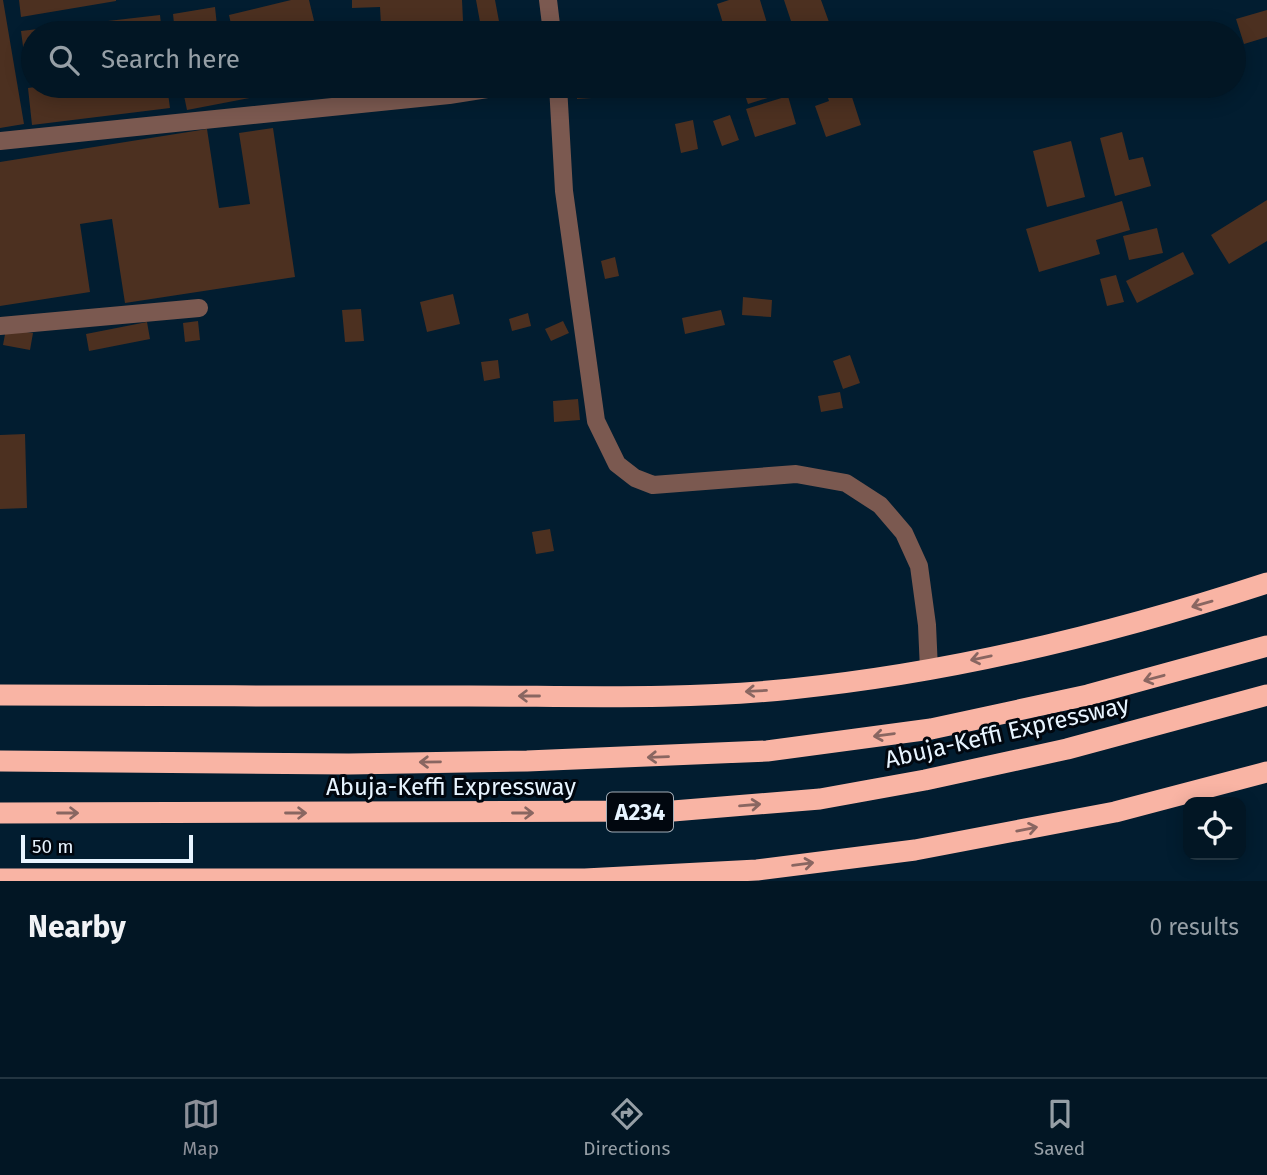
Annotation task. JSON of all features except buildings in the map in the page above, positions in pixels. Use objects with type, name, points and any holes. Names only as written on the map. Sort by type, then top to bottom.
[{"type":"highway","points":[[0,695],[656,696],[790,689],[929,670],[1086,635],[1209,602],[1267,583]]},
{"type":"highway","name":"Abuja-Keffi Expressway","points":[[0,761],[349,764],[555,760],[767,751],[958,723],[1088,695],[1267,646]]},
{"type":"highway","name":"Abuja-Keffi Expressway","points":[[0,813],[527,814],[673,811],[820,799],[925,780],[1067,749],[1267,695]]},
{"type":"highway","points":[[0,879],[585,879],[757,870],[915,850],[1115,812],[1267,772]]},
{"type":"street","points":[[548,0],[551,21]]},
{"type":"street","points":[[0,141],[420,98]]},
{"type":"street","points":[[559,98],[564,191],[596,421],[617,464],[635,478],[653,485],[796,474],[846,483],[858,490],[880,505],[904,533],[919,566],[927,625],[929,670]]},
{"type":"street","points":[[0,326],[199,308]]}]
